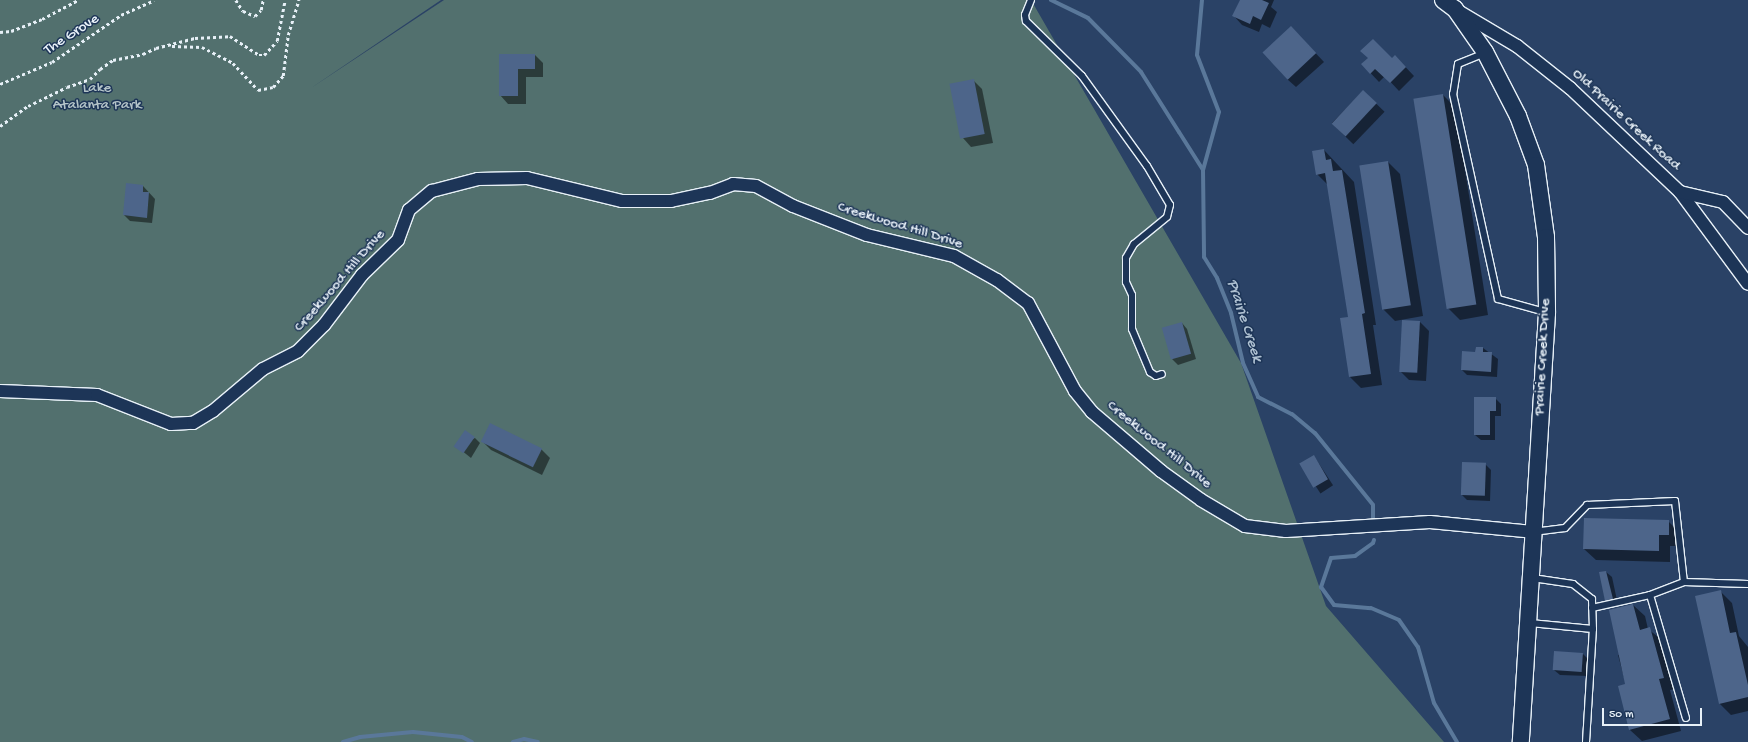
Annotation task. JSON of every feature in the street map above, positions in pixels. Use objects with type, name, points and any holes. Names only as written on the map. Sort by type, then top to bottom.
[{"type":"main road","name":"Prairie Creek Drive","points":[[1449,5],[1485,52],[1518,116],[1536,165],[1546,237],[1547,313],[1521,742]]},
{"type":"street","name":"Old Prairie Creek Road","points":[[1449,5],[1517,46],[1570,88],[1680,192],[1748,284]]},
{"type":"street","name":"Creekwood Hill Drive","points":[[0,391],[97,395],[171,424],[192,423],[213,411],[263,369],[298,352],[324,326],[362,276],[398,240],[410,210],[432,191],[478,179],[527,178],[622,201],[671,200],[710,193],[734,184],[756,186],[793,206],[867,235],[954,256],[997,280],[1028,303],[1075,391],[1092,412],[1161,471],[1201,500],[1245,526],[1286,531],[1430,522],[1533,532]]},
{"type":"street","points":[[1680,192],[1723,202],[1748,228]]},
{"type":"lane","points":[[1031,0],[1025,14],[1026,21],[1082,76],[1147,166],[1170,205],[1167,217],[1134,244],[1126,258],[1125,266],[1126,282],[1132,295],[1132,329],[1150,372],[1156,376],[1162,374]]},
{"type":"lane","points":[[1485,52],[1458,64],[1453,94],[1498,299],[1547,313]]},
{"type":"lane","points":[[1533,532],[1565,528],[1587,505],[1675,502],[1684,582]]},
{"type":"lane","points":[[1531,578],[1573,584],[1592,599],[1593,629],[1586,742]]},
{"type":"lane","points":[[1592,608],[1650,595],[1684,582],[1748,584]]},
{"type":"lane","points":[[1650,595],[1686,718]]},
{"type":"lane","points":[[1528,623],[1593,629]]},
{"type":"path","points":[[0,32],[11,31],[42,19],[78,0]]},
{"type":"path","name":"The Grove","points":[[0,84],[52,62],[121,15],[154,0]]},
{"type":"path","points":[[236,0],[243,11],[255,16],[260,10],[263,0]]},
{"type":"path","points":[[0,126],[28,106],[68,87],[90,79],[100,68],[113,60],[143,54],[163,46],[195,38],[230,36],[262,56],[277,41],[284,0]]},
{"type":"path","points":[[163,46],[202,46],[233,63],[258,90],[268,89],[283,76],[288,35],[299,0]]},
{"type":"green space","name":"Lake Atalanta Park","points":[[0,0],[441,0],[311,88],[444,0],[1031,0],[1241,363],[1326,606],[1444,742],[0,742]]},
{"type":"building","points":[[1240,0],[1262,0],[1269,3],[1261,20],[1253,16],[1250,24],[1232,16]]},
{"type":"building","points":[[1291,26],[1316,53],[1288,80],[1262,53]]},
{"type":"building","points":[[1373,39],[1392,58],[1395,55],[1406,67],[1390,83],[1375,69],[1370,74],[1361,64],[1368,58],[1360,51]]},
{"type":"building","points":[[499,54],[535,54],[535,69],[518,69],[518,96],[499,96]]},
{"type":"building","points":[[974,79],[985,134],[960,139],[949,84]]},
{"type":"building","points":[[1363,90],[1377,103],[1346,137],[1332,124]]},
{"type":"building","points":[[1443,94],[1476,304],[1447,309],[1413,99]]},
{"type":"building","points":[[1324,149],[1326,160],[1331,159],[1333,171],[1342,170],[1365,313],[1362,314],[1371,374],[1349,377],[1340,318],[1348,317],[1325,173],[1316,175],[1312,151]]},
{"type":"building","points":[[1388,161],[1411,305],[1382,310],[1359,166]]},
{"type":"building","points":[[126,183],[143,185],[143,192],[149,192],[147,218],[123,215]]},
{"type":"building","points":[[1402,320],[1420,321],[1417,373],[1399,372]]},
{"type":"building","points":[[1182,322],[1191,354],[1171,360],[1162,328]]},
{"type":"building","points":[[1476,347],[1483,347],[1483,352],[1492,352],[1491,372],[1461,370],[1462,351],[1475,352]]},
{"type":"building","points":[[1474,397],[1496,397],[1496,411],[1490,411],[1490,435],[1474,435]]},
{"type":"building","points":[[490,423],[542,448],[533,467],[481,442]]},
{"type":"building","points":[[465,430],[475,437],[463,453],[454,446]]},
{"type":"building","points":[[1314,455],[1328,479],[1313,488],[1299,464]]},
{"type":"building","points":[[1462,462],[1486,463],[1485,496],[1461,495]]},
{"type":"building","points":[[1584,518],[1669,520],[1669,535],[1659,535],[1659,551],[1583,549]]},
{"type":"building","points":[[1606,571],[1613,599],[1605,601],[1599,572]]},
{"type":"building","points":[[1721,590],[1730,633],[1736,632],[1748,685],[1748,697],[1719,704],[1695,596]]},
{"type":"building","points":[[1633,604],[1640,630],[1650,627],[1664,678],[1659,679],[1670,719],[1629,730],[1618,686],[1625,684],[1609,610]]},
{"type":"building","points":[[1554,651],[1583,653],[1582,672],[1553,670]]},
{"type":"waterway","name":"Prairie Creek","points":[[1051,0],[1088,18],[1141,72],[1203,170],[1204,257],[1217,278],[1231,313],[1243,363],[1258,397],[1292,414],[1315,433],[1373,505],[1373,518]]},
{"type":"waterway","points":[[1202,0],[1197,55],[1219,112],[1203,170]]},
{"type":"waterway","name":"Prairie Creek","points":[[1374,540],[1373,543],[1355,556],[1331,558],[1321,587],[1334,605],[1371,608],[1399,620],[1418,647],[1434,703],[1457,742]]},
{"type":"waterway","points":[[343,742],[360,737],[413,732],[462,737],[472,742]]},
{"type":"waterway","points":[[513,742],[524,739],[538,742]]}]
